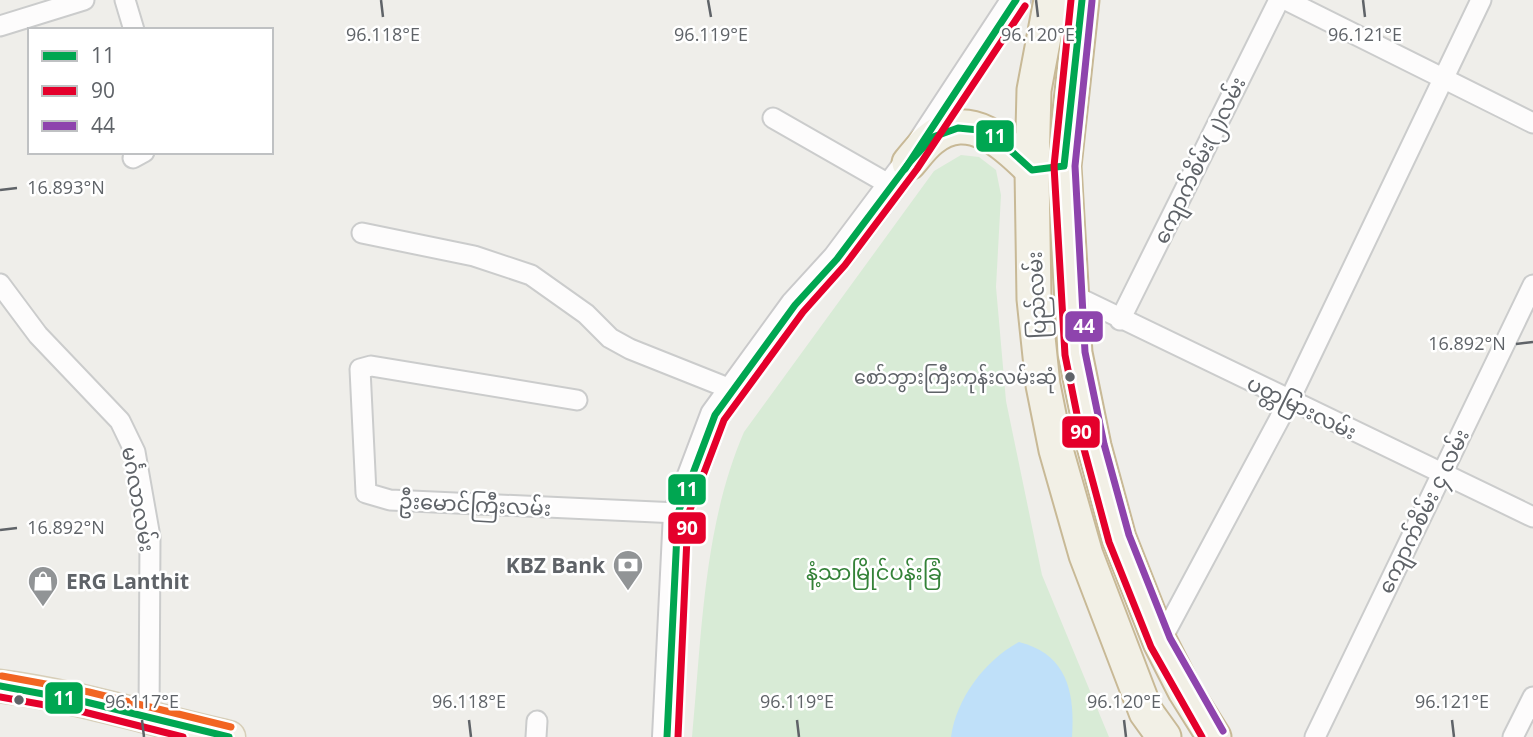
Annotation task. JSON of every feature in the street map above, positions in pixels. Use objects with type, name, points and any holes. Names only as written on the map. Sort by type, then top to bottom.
[{"type":"highway","name":"ပြည်လမ်း","points":[[1065,8],[1064,166],[1075,353],[1094,446],[1119,538],[1160,642],[1185,691],[1214,737]]},
{"type":"highway","name":"ပြည်လမ်း","points":[[1065,8],[1034,90],[1034,299],[1043,385],[1056,450],[1086,555],[1146,712],[1164,737]]},
{"type":"highway","points":[[900,175],[933,137],[958,128],[989,131],[1032,170],[1064,166]]},
{"type":"main road","points":[[667,737],[678,513],[715,415],[795,304],[837,259],[900,175],[1008,4],[1065,8]]},
{"type":"main road","points":[[0,686],[53,692],[149,720],[229,737]]},
{"type":"street","points":[[0,26],[84,0]]},
{"type":"street","points":[[125,0],[133,28]]},
{"type":"street","name":"ကျောက်စိမ်း(၂)လမ်း","points":[[1120,320],[1279,0]]},
{"type":"street","points":[[1286,0],[1533,123]]},
{"type":"street","points":[[1160,642],[1289,401],[1481,0]]},
{"type":"street","points":[[773,118],[900,175]]},
{"type":"street","points":[[362,233],[474,256],[531,275],[586,314],[610,338],[733,390]]},
{"type":"street","name":"မင်္ဂလာလမ်း","points":[[0,284],[38,335],[120,421],[135,452],[150,537],[149,720]]},
{"type":"street","name":"ကျောက်စိမ်း ၄ လမ်း","points":[[1315,737],[1533,285]]},
{"type":"street","name":"ပတ္တမြားလမ်း","points":[[1073,295],[1533,517]]},
{"type":"street","name":"ဦးမောင်ကြီးလမ်း","points":[[578,400],[371,366],[359,369],[366,493],[390,500],[678,513]]},
{"type":"street","points":[[1513,737],[1533,697]]},
{"type":"green space","name":"နံ့သာမြိုင်ပန်းခြံ","points":[[961,155],[979,157],[996,170],[1001,195],[996,287],[1006,401],[1042,575],[1109,737],[692,737],[712,543],[730,468],[744,432],[934,171]]},
{"type":"water","points":[[1019,642],[1048,656],[1058,665],[1065,677],[1072,705],[1072,737],[951,737],[959,709],[974,682],[995,659]]},
{"type":"transit line","name":"11","points":[[905,169],[1016,0]]},
{"type":"transit line","name":"90","points":[[1071,0],[1054,166],[1065,355],[1084,449],[1109,542],[1151,647],[1202,737]]},
{"type":"transit line","name":"11","points":[[667,737],[678,513],[715,415],[795,305],[837,259],[909,163],[933,137],[958,128],[989,131],[1032,170],[1064,166],[1082,0]]},
{"type":"transit line","name":"44","points":[[1092,1],[1075,166],[1085,352],[1104,444],[1129,535],[1170,638],[1223,731]]},
{"type":"transit line","name":"90","points":[[678,737],[688,515],[724,420],[803,312],[845,265],[917,169],[1025,6]]},
{"type":"transit line","points":[[2,676],[89,692],[231,727]]},
{"type":"transit line","name":"11","points":[[0,686],[86,702],[229,737]]},
{"type":"transit line","name":"90","points":[[0,697],[84,712],[183,737]]},
{"type":"place","name":"စော်ဘွားကြီးကုန်းလမ်းဆုံ","points":[[1070,377]]},
{"type":"place","name":"KBZ Bank","points":[[628,592]]},
{"type":"place","name":"ERG Lanthit","points":[[43,608]]}]
